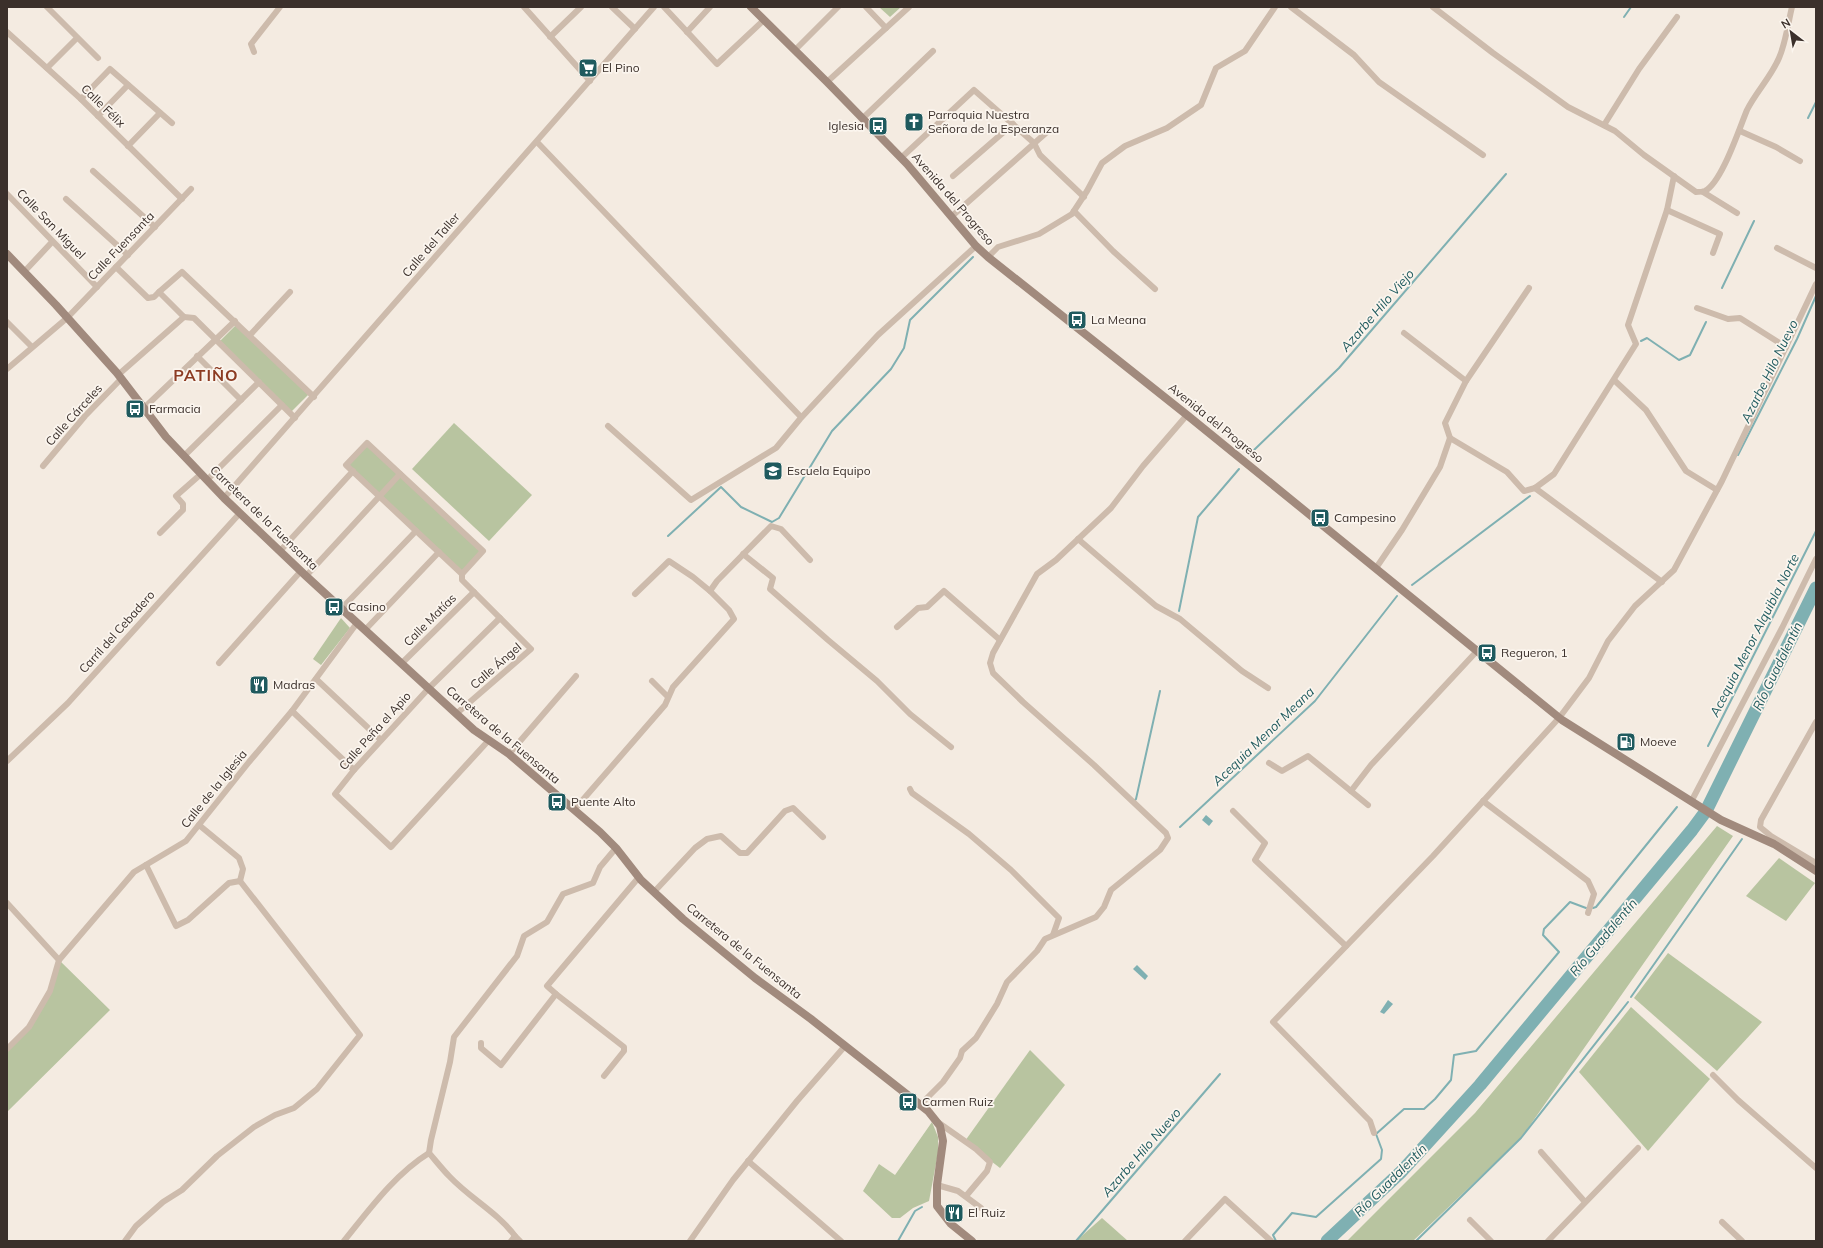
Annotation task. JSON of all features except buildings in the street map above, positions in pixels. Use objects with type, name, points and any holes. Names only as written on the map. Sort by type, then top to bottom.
[{"type":"main road","name":"Avenida del Progreso","points":[[751,7],[902,158],[976,246],[988,257],[1188,415],[1559,718],[1720,820],[1774,844],[1816,871]]},
{"type":"main road","name":"Carretera de la Fuensanta","points":[[8,257],[67,318],[120,377],[143,409],[184,456],[224,498],[304,574],[474,730],[509,754],[600,832],[616,848],[639,877],[683,919],[755,978],[928,1111],[940,1126],[943,1141],[937,1184],[937,1206],[951,1224],[972,1241]]},
{"type":"street","points":[[47,7],[98,58]]},
{"type":"street","points":[[254,52],[251,44],[280,7]]},
{"type":"street","points":[[524,7],[590,80]]},
{"type":"street","points":[[550,37],[581,7]]},
{"type":"street","points":[[612,7],[635,29]]},
{"type":"street","name":"Calle del Taller","points":[[224,498],[654,7]]},
{"type":"street","points":[[664,7],[718,64],[764,20]]},
{"type":"street","points":[[687,32],[710,7]]},
{"type":"street","points":[[795,50],[838,7]]},
{"type":"street","points":[[866,7],[886,28]]},
{"type":"street","points":[[827,82],[909,7]]},
{"type":"street","points":[[988,257],[998,247],[1038,234],[1072,214],[1084,196],[1102,163],[1125,146],[1166,128],[1201,105],[1216,68],[1244,51],[1275,7]]},
{"type":"street","points":[[1291,7],[1354,56],[1379,82],[1483,155]]},
{"type":"street","points":[[1433,7],[1493,53],[1568,107],[1615,131],[1644,155],[1696,192],[1703,192],[1737,213]]},
{"type":"street","points":[[1703,192],[1718,175],[1740,131],[1748,110],[1780,57],[1792,7]]},
{"type":"street","points":[[1604,125],[1639,69],[1677,17]]},
{"type":"street","name":"Calle Félix","points":[[7,32],[81,99],[182,199]]},
{"type":"street","points":[[47,68],[77,38]]},
{"type":"street","points":[[863,118],[933,51]]},
{"type":"street","points":[[81,99],[110,69],[172,123]]},
{"type":"street","points":[[98,116],[128,85]]},
{"type":"street","points":[[902,158],[974,90],[1034,143],[1040,155],[1084,196]]},
{"type":"street","points":[[128,146],[160,113]]},
{"type":"street","points":[[953,176],[1013,124]]},
{"type":"street","points":[[1740,131],[1776,147],[1800,161]]},
{"type":"street","points":[[951,216],[1047,132]]},
{"type":"street","points":[[537,142],[801,418]]},
{"type":"street","points":[[93,171],[155,226]]},
{"type":"street","points":[[1450,438],[1507,472],[1524,491],[1535,488],[1554,474],[1636,344],[1628,325],[1667,210],[1674,176]]},
{"type":"street","name":"Calle Fuensanta","points":[[7,369],[67,318],[191,189]]},
{"type":"street","name":"Calle San Miguel","points":[[7,194],[97,287]]},
{"type":"street","points":[[66,199],[128,255]]},
{"type":"street","points":[[1667,210],[1720,234],[1712,254]]},
{"type":"street","points":[[1074,211],[1155,289]]},
{"type":"street","points":[[24,272],[52,242]]},
{"type":"street","points":[[608,426],[691,500],[776,448],[801,418],[878,335],[976,246]]},
{"type":"street","points":[[1777,248],[1816,268]]},
{"type":"street","points":[[116,267],[148,298],[154,297],[182,272],[314,397]]},
{"type":"street","points":[[1374,1133],[1370,1121],[1273,1022],[1433,856],[1559,718],[1589,678],[1608,641],[1635,606],[1674,570],[1717,490],[1816,284]]},
{"type":"street","points":[[1376,568],[1402,530],[1440,467],[1450,438],[1445,423],[1466,381],[1529,288]]},
{"type":"street","points":[[159,292],[184,317],[194,318],[295,418]]},
{"type":"street","points":[[250,335],[290,292]]},
{"type":"street","points":[[1697,308],[1728,319],[1740,318],[1786,347]]},
{"type":"street","name":"Calle Cárceles","points":[[43,466],[120,377],[184,317]]},
{"type":"street","points":[[143,409],[215,338],[235,321]]},
{"type":"street","points":[[7,322],[32,347]]},
{"type":"street","points":[[1404,333],[1466,381]]},
{"type":"street","points":[[198,356],[241,400]]},
{"type":"street","points":[[1614,380],[1646,410],[1686,471],[1717,490]]},
{"type":"street","points":[[184,456],[259,382]]},
{"type":"street","points":[[160,533],[182,510],[183,504],[176,496],[204,477],[282,405]]},
{"type":"street","points":[[920,1105],[943,1082],[960,1058],[962,1051],[976,1038],[997,1004],[1007,982],[1037,951],[1045,938],[1096,916],[1104,907],[1110,890],[1160,850],[1168,838],[1166,832],[993,673],[990,663],[993,653],[1037,574],[1056,560],[1111,508],[1143,466],[1188,415]]},
{"type":"street","points":[[462,574],[346,465],[367,443],[483,551],[462,574],[462,580],[500,618]]},
{"type":"street","points":[[280,551],[353,472]]},
{"type":"street","points":[[219,663],[400,474]]},
{"type":"street","points":[[1535,488],[1662,582]]},
{"type":"street","name":"Carril del Cebadero","points":[[7,761],[68,703],[240,513]]},
{"type":"street","points":[[710,591],[717,581],[771,526],[780,529],[810,560]]},
{"type":"street","points":[[342,608],[416,531]]},
{"type":"street","points":[[1078,539],[1156,606],[1180,619],[1242,671],[1268,688]]},
{"type":"street","points":[[365,630],[439,552]]},
{"type":"street","points":[[743,554],[773,578],[770,589],[877,682],[910,714],[951,747]]},
{"type":"street","points":[[1691,802],[1782,628],[1816,559]]},
{"type":"street","points":[[574,810],[665,705],[673,687],[734,619],[729,610],[710,591],[693,577],[669,561],[635,594]]},
{"type":"street","points":[[898,627],[918,608],[928,607],[944,591],[1000,640]]},
{"type":"street","name":"Calle Matías","points":[[401,664],[474,592]]},
{"type":"street","name":"Calle Ángel","points":[[456,714],[531,649],[500,618]]},
{"type":"street","name":"Calle Peña el Apio","points":[[489,740],[391,847],[335,794],[354,770],[429,688],[500,618]]},
{"type":"street","name":"Calle de la Iglesia","points":[[7,1049],[29,1027],[50,991],[59,960],[134,872],[186,841],[249,762],[292,712],[357,623]]},
{"type":"street","points":[[1351,791],[1371,766],[1477,651]]},
{"type":"street","points":[[509,754],[576,676]]},
{"type":"street","points":[[316,679],[381,740]]},
{"type":"street","points":[[652,681],[668,697]]},
{"type":"street","points":[[292,712],[354,770]]},
{"type":"street","points":[[1816,722],[1761,820],[1760,827],[1771,836],[1816,863]]},
{"type":"street","points":[[1269,764],[1282,771],[1308,756],[1368,805]]},
{"type":"street","points":[[910,789],[912,793],[969,834],[1011,870],[1059,918],[1053,935]]},
{"type":"street","points":[[1483,801],[1588,880],[1594,894],[1588,913]]},
{"type":"street","points":[[654,892],[695,848],[707,839],[721,836],[740,853],[747,853],[785,811],[793,808],[824,837]]},
{"type":"street","points":[[1233,811],[1265,843],[1256,860],[1346,946]]},
{"type":"street","points":[[125,1241],[136,1226],[163,1202],[182,1190],[217,1156],[254,1127],[275,1115],[294,1108],[318,1089],[360,1036],[240,881],[242,869],[239,858],[199,825]]},
{"type":"street","points":[[520,1241],[513,1239],[507,1226],[487,1207],[450,1178],[429,1154],[450,1062],[454,1037],[517,956],[524,936],[547,922],[563,894],[593,883],[600,866],[616,848]]},
{"type":"street","points":[[146,865],[176,926],[188,920],[229,883],[240,881]]},
{"type":"street","points":[[604,1076],[624,1051],[624,1047],[547,986],[639,877]]},
{"type":"street","points":[[7,903],[59,960]]},
{"type":"street","points":[[481,1043],[481,1048],[501,1065],[556,994]]},
{"type":"street","points":[[690,1241],[748,1161],[797,1101],[845,1046]]},
{"type":"street","points":[[1713,1075],[1738,1100],[1816,1168]]},
{"type":"street","points":[[936,1121],[976,1149],[990,1162],[987,1171],[966,1196]]},
{"type":"street","points":[[1548,1241],[1638,1148]]},
{"type":"street","points":[[1542,1152],[1585,1202]]},
{"type":"street","points":[[344,1241],[364,1214],[415,1162],[429,1154]]},
{"type":"street","points":[[748,1161],[841,1241]]},
{"type":"street","points":[[937,1184],[958,1191],[981,1208]]},
{"type":"street","points":[[1185,1241],[1225,1199],[1272,1241]]},
{"type":"street","points":[[1470,1220],[1491,1241]]},
{"type":"street","points":[[1722,1222],[1742,1241]]},
{"type":"green space","points":[[879,7],[901,7],[890,17]]},
{"type":"green space","points":[[238,323],[310,393],[290,413],[219,342]]},
{"type":"green space","points":[[454,423],[532,495],[489,541],[412,469]]},
{"type":"green space","points":[[367,443],[483,551],[462,574],[346,465]]},
{"type":"green space","points":[[341,618],[350,628],[321,665],[313,659]]},
{"type":"green space","points":[[1717,826],[1733,836],[1521,1138],[1413,1241],[1347,1241],[1475,1113]]},
{"type":"green space","points":[[1779,858],[1815,883],[1786,921],[1746,896]]},
{"type":"green space","points":[[1668,953],[1762,1022],[1717,1071],[1634,998]]},
{"type":"green space","points":[[59,960],[110,1010],[7,1112],[7,1049],[29,1027],[50,991]]},
{"type":"green space","points":[[1631,1007],[1710,1079],[1648,1151],[1579,1072]]},
{"type":"green space","points":[[1030,1050],[1065,1085],[1000,1168],[965,1141]]},
{"type":"green space","points":[[932,1122],[938,1137],[938,1153],[929,1201],[913,1208],[900,1218],[892,1218],[863,1191],[879,1164],[895,1175]]},
{"type":"green space","points":[[1102,1218],[1128,1241],[1076,1241]]},
{"type":"water","points":[[1206,815],[1213,821],[1209,826],[1202,820]]},
{"type":"water","points":[[1137,965],[1148,976],[1145,980],[1133,969]]},
{"type":"water","points":[[1388,1000],[1393,1004],[1384,1014],[1380,1012]]},
{"type":"waterway","name":"Azarbe Hilo Viejo","points":[[1624,17],[1631,7]]},
{"type":"waterway","name":"Acequia Menor Meana","points":[[1808,118],[1816,102]]},
{"type":"waterway","name":"Azarbe Hilo Viejo","points":[[1254,450],[1339,368],[1506,174]]},
{"type":"waterway","name":"Acequia Menor Meana","points":[[1722,288],[1754,221]]},
{"type":"waterway","points":[[668,536],[721,487],[741,507],[772,522],[779,518],[832,431],[891,369],[904,348],[910,320],[973,257]]},
{"type":"waterway","name":"Azarbe Hilo Nuevo","points":[[1738,455],[1797,339],[1816,296]]},
{"type":"waterway","name":"Acequia Menor Meana","points":[[1641,341],[1647,338],[1679,360],[1690,355],[1706,322]]},
{"type":"waterway","name":"Azarbe Hilo Viejo","points":[[1179,611],[1198,517],[1239,469]]},
{"type":"waterway","name":"Acequia Menor Meana","points":[[1412,585],[1530,496]]},
{"type":"waterway","name":"Acequia Menor Alquibla Norte","points":[[1708,746],[1816,531]]},
{"type":"waterway","name":"Río Guadalentín","points":[[1327,1241],[1401,1172],[1480,1085],[1692,830],[1706,811],[1816,588]]},
{"type":"waterway","name":"Acequia Menor Meana","points":[[1180,827],[1315,701],[1397,596]]},
{"type":"waterway","name":"Azarbe Hilo Viejo","points":[[1134,801],[1136,799],[1160,691]]},
{"type":"waterway","name":"Acequia Menor Alquibla Norte","points":[[1593,908],[1596,907],[1677,807]]},
{"type":"waterway","points":[[1631,997],[1742,839]]},
{"type":"waterway","name":"Acequia Menor Alquibla Norte","points":[[1276,1241],[1273,1235],[1292,1213],[1316,1217],[1381,1159],[1382,1150],[1376,1134],[1404,1109],[1424,1109],[1435,1099],[1451,1080],[1454,1055],[1476,1051],[1559,952],[1543,935],[1544,929],[1570,902],[1586,908]]},
{"type":"waterway","points":[[1416,1241],[1521,1138],[1628,1002]]},
{"type":"waterway","name":"Azarbe Hilo Nuevo","points":[[1076,1241],[1220,1074]]},
{"type":"waterway","name":"Azarbe Hilo Nuevo","points":[[898,1241],[915,1211],[922,1207]]},
{"type":"place","name":"El Pino","points":[[588,68]]},
{"type":"place","name":"Parroquia Nuestra Señora de la Esperanza","points":[[914,122]]},
{"type":"place","name":"Iglesia","points":[[878,126]]},
{"type":"place","name":"La Meana","points":[[1077,320]]},
{"type":"place","name":"Farmacia","points":[[135,409]]},
{"type":"place","name":"Escuela Equipo","points":[[773,471]]},
{"type":"place","name":"Campesino","points":[[1320,518]]},
{"type":"place","name":"Casino","points":[[334,607]]},
{"type":"place","name":"Regueron, 1","points":[[1487,653]]},
{"type":"place","name":"Madras","points":[[259,685]]},
{"type":"place","name":"Moeve","points":[[1626,742]]},
{"type":"place","name":"Puente Alto","points":[[557,802]]},
{"type":"place","name":"Carmen Ruiz","points":[[908,1102]]},
{"type":"place","name":"El Ruiz","points":[[954,1213]]},
{"type":"district","name":"PATIÑO","points":[[206,375]]}]
